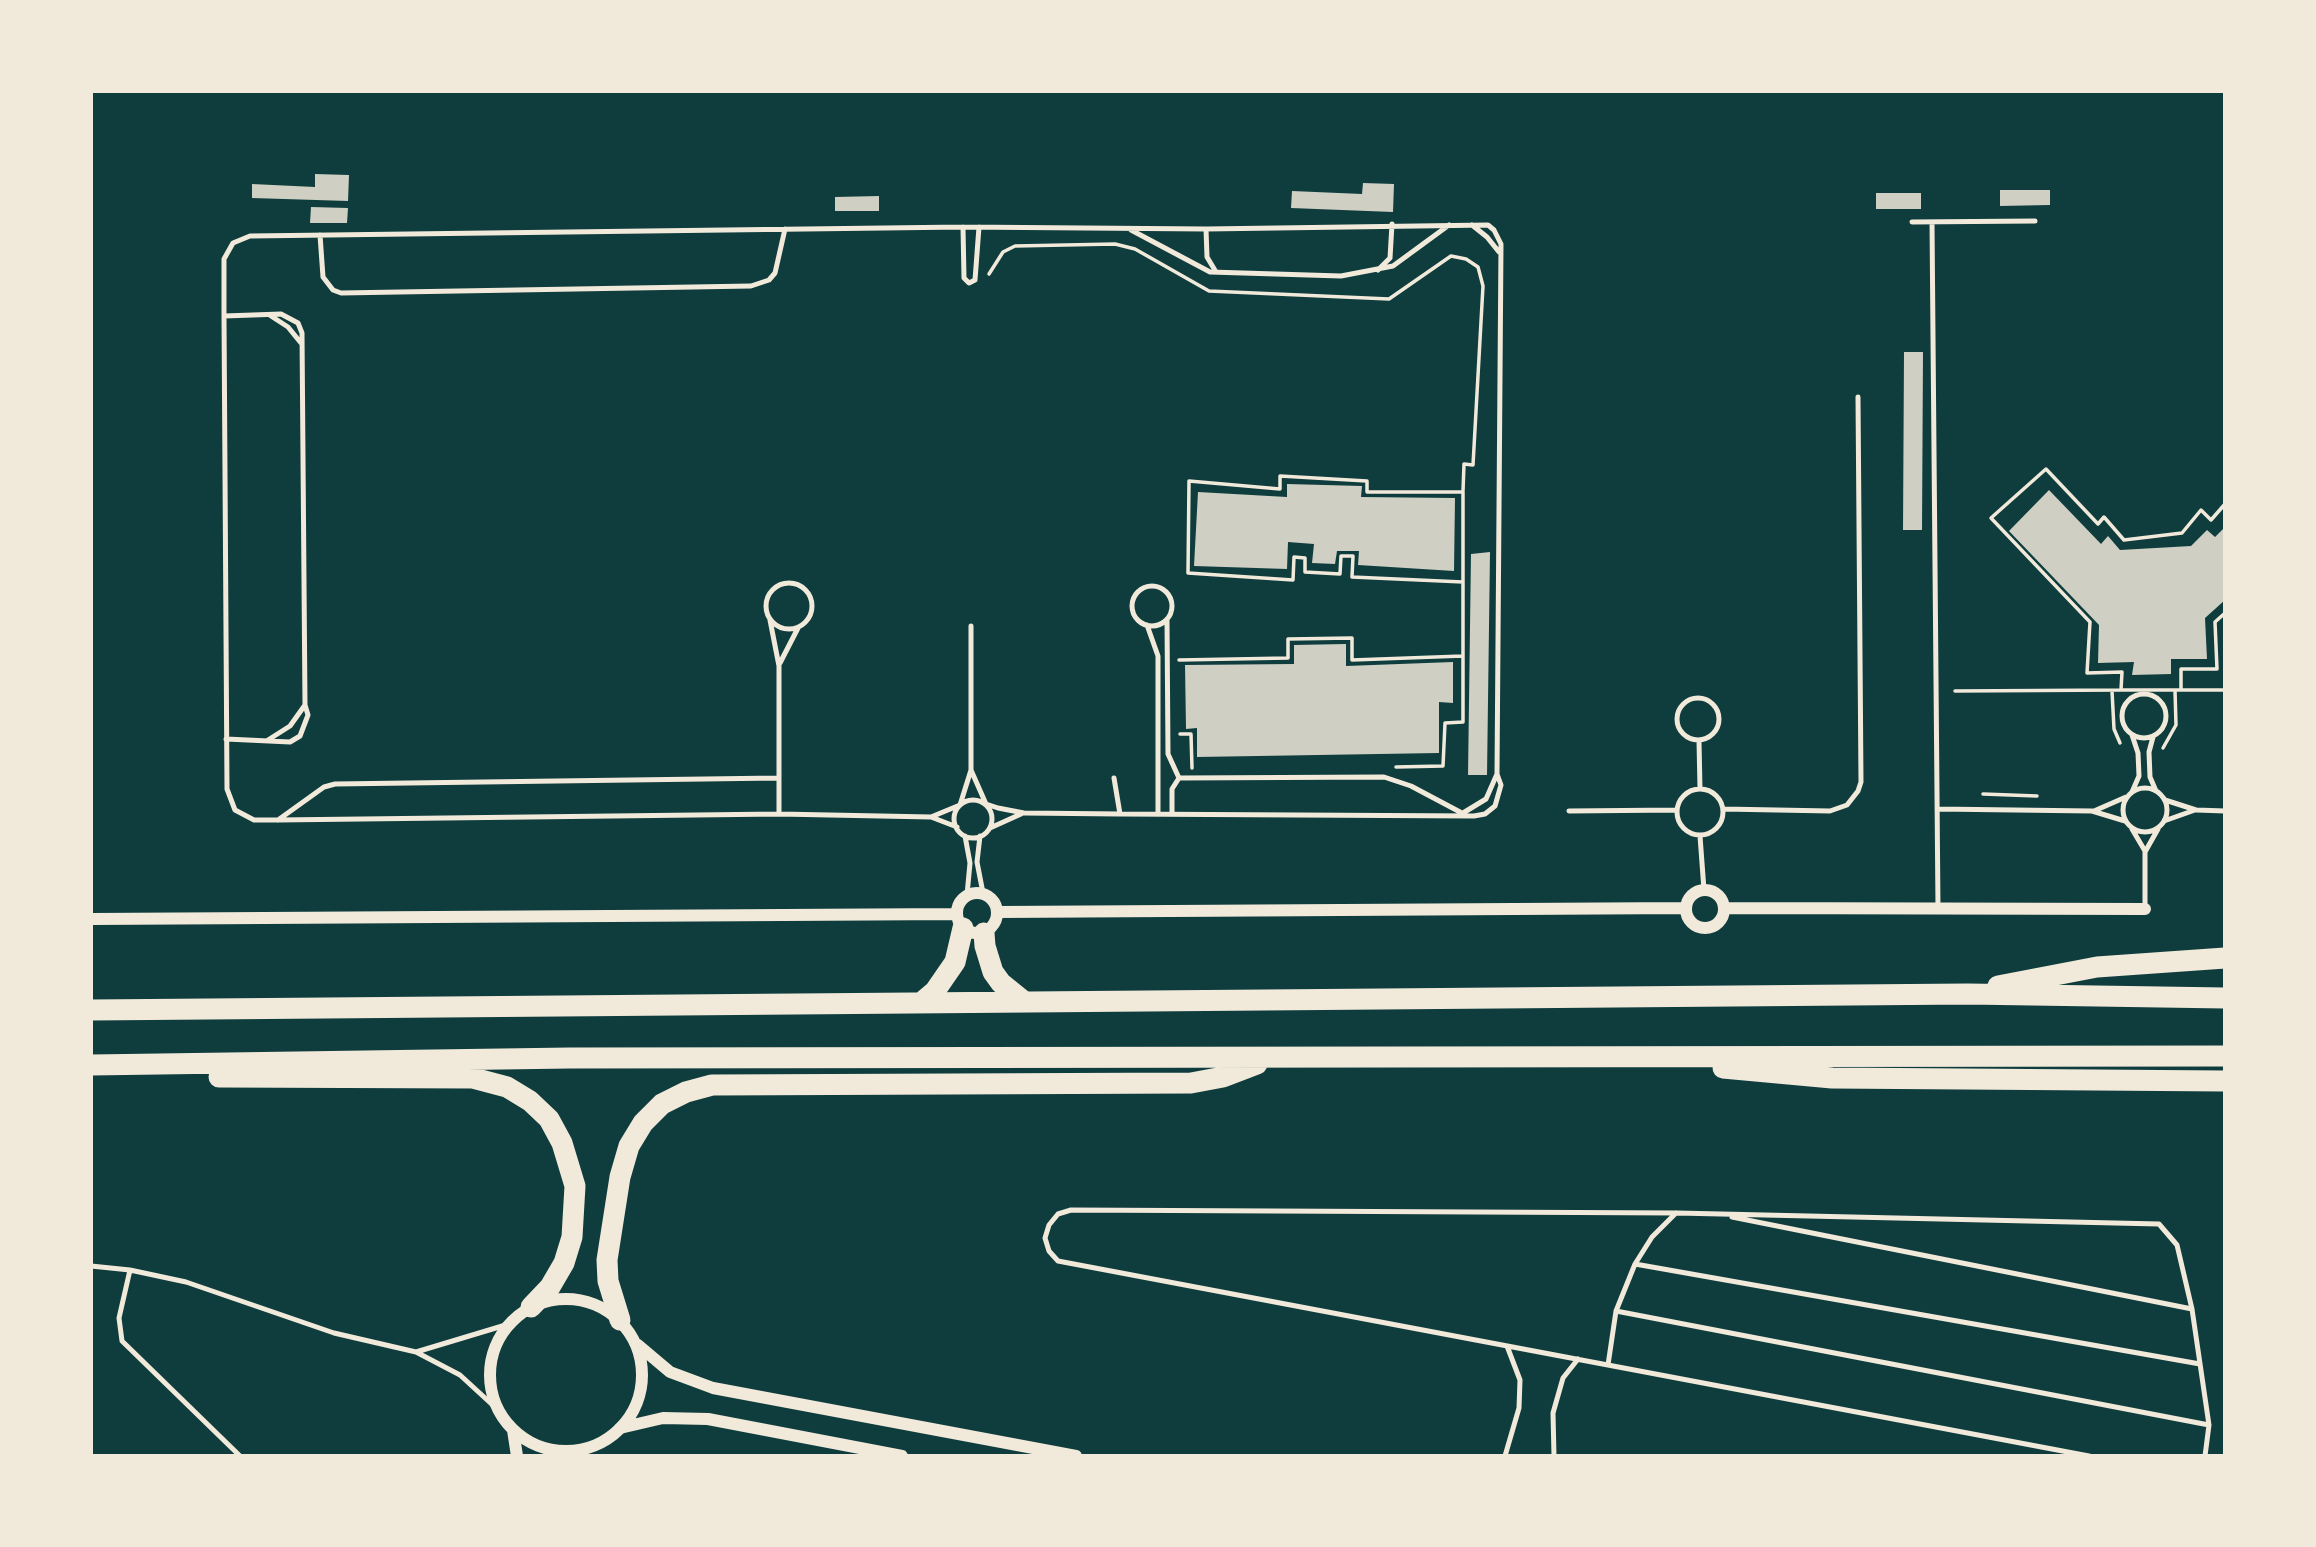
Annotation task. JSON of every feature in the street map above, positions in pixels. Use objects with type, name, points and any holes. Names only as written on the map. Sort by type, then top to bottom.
[{"type":"highway","points":[[922,1002],[941,984],[956,962],[959,921]]},
{"type":"highway","points":[[984,933],[993,972],[1001,984],[1022,1000]]},
{"type":"highway","points":[[1968,994],[2097,967],[2225,958]]},
{"type":"highway","points":[[91,1010],[1968,994],[2225,998]]},
{"type":"highway","points":[[1677,1056],[1727,1069],[1832,1078],[2225,1081]]},
{"type":"highway","points":[[91,1065],[570,1058],[2225,1056]]},
{"type":"highway","points":[[620,1320],[608,1281],[607,1260],[620,1177],[629,1146],[643,1123],[662,1104],[686,1091],[712,1085],[1191,1083],[1223,1077],[1271,1059]]},
{"type":"highway","points":[[91,1077],[473,1078],[507,1087],[530,1101],[549,1119],[571,1164],[575,1186],[572,1237],[564,1263],[550,1287],[531,1307]]},
{"type":"street","points":[[1704,890],[1720,897],[1725,908],[1721,920],[1705,929],[1689,920],[1686,908],[1690,897],[1704,890]]},
{"type":"street","points":[[983,893],[990,897],[998,912],[994,925],[984,933],[972,933],[959,921],[957,906],[967,895],[983,893]]},
{"type":"street","points":[[998,912],[1686,908]]},
{"type":"street","points":[[1725,908],[2145,909]]},
{"type":"street","points":[[91,919],[959,921]]},
{"type":"street","points":[[598,1444],[572,1450],[545,1448],[513,1430],[497,1409],[491,1387],[490,1364],[497,1343],[509,1324],[531,1307],[554,1300],[577,1300],[600,1307],[620,1320],[635,1342],[670,1372],[713,1388],[1076,1456]]},
{"type":"street","points":[[588,1456],[598,1444],[620,1428],[634,1409],[641,1387],[641,1364],[635,1342]]},
{"type":"street","points":[[620,1428],[663,1418],[708,1419],[902,1456]]},
{"type":"street","points":[[513,1430],[517,1456]]},
{"type":"lane","points":[[1912,222],[2035,220]]},
{"type":"lane","points":[[1932,222],[1938,908]]},
{"type":"lane","points":[[1375,272],[1390,258],[1392,224]]},
{"type":"lane","points":[[931,817],[973,800],[1024,813],[1485,814],[1494,806],[1501,785],[1497,774],[1501,244],[1494,230],[1488,225],[1392,224],[1206,229],[963,227],[250,236],[233,243],[224,259],[226,738],[229,800],[243,817],[278,820],[779,814],[931,817],[957,827],[965,836],[983,893]]},
{"type":"lane","points":[[1128,229],[1207,271],[1341,276],[1375,272],[1399,263],[1451,225]]},
{"type":"lane","points":[[1472,225],[1487,237],[1499,253]]},
{"type":"lane","points":[[963,227],[964,278],[969,283],[975,280],[979,227]]},
{"type":"lane","points":[[320,235],[321,269],[327,284],[341,293],[368,293],[751,286],[769,280],[775,273],[785,229]]},
{"type":"lane","points":[[1206,229],[1207,257],[1217,273]]},
{"type":"lane","points":[[224,316],[271,316],[288,327],[302,343],[305,705],[308,715],[300,736],[279,743],[226,738]]},
{"type":"lane","points":[[1723,809],[1830,811],[1847,804],[1858,791],[1861,782],[1858,397]]},
{"type":"lane","points":[[779,666],[799,627],[806,622],[811,606],[805,590],[798,586],[781,585],[768,596],[766,612],[779,666],[779,814]]},
{"type":"lane","points":[[1158,814],[1158,656],[1147,625],[1135,616],[1132,602],[1135,595],[1147,586],[1162,587],[1172,598],[1171,613],[1167,620],[1168,754],[1179,778]]},
{"type":"lane","points":[[770,620],[780,628],[799,627]]},
{"type":"lane","points":[[1147,625],[1158,625],[1167,620]]},
{"type":"lane","points":[[957,827],[955,816],[971,770],[971,625]]},
{"type":"lane","points":[[2132,792],[2139,776],[2138,752],[2132,735],[2122,722],[2124,705],[2137,694],[2146,693],[2154,696],[2165,708],[2165,724],[2153,736],[2149,752],[2150,777],[2157,791],[2165,800],[2196,810],[2225,810]]},
{"type":"lane","points":[[1698,697],[1712,702],[1720,722],[1712,735],[1699,741],[1684,736],[1677,723],[1679,709],[1684,703],[1698,697]]},
{"type":"lane","points":[[268,740],[290,726],[305,705]]},
{"type":"lane","points":[[2132,735],[2153,736]]},
{"type":"lane","points":[[1699,741],[1699,789]]},
{"type":"lane","points":[[971,770],[992,815],[990,828]]},
{"type":"lane","points":[[1463,813],[1486,799],[1497,774]]},
{"type":"lane","points":[[1179,778],[1384,777],[1411,786],[1463,813]]},
{"type":"lane","points":[[278,820],[324,787],[335,784],[778,778]]},
{"type":"lane","points":[[1114,778],[1120,814]]},
{"type":"lane","points":[[1172,814],[1172,789],[1179,778]]},
{"type":"lane","points":[[2092,811],[2144,788],[2157,791]]},
{"type":"lane","points":[[1699,789],[1715,794],[1723,809],[1720,824],[1715,830],[1700,835],[1686,830],[1678,818],[1677,810],[1684,795],[1699,789]]},
{"type":"lane","points":[[2126,797],[2123,813],[2125,821],[2145,852]]},
{"type":"lane","points":[[2145,909],[2145,852],[2164,821],[2165,800]]},
{"type":"lane","points":[[1937,809],[2092,811],[2125,821]]},
{"type":"lane","points":[[1569,811],[1677,810]]},
{"type":"lane","points":[[2164,821],[2196,810]]},
{"type":"lane","points":[[967,895],[980,836],[990,828],[1024,813]]},
{"type":"lane","points":[[2130,827],[2145,832],[2160,827]]},
{"type":"lane","points":[[1700,835],[1704,890]]},
{"type":"lane","points":[[965,836],[980,836]]},
{"type":"lane","points":[[2089,1456],[1058,1261],[1049,1251],[1045,1238],[1049,1225],[1058,1214],[1071,1210],[1677,1213],[2159,1224],[2177,1245],[2192,1309],[2209,1424],[2205,1456]]},
{"type":"lane","points":[[1608,1365],[1616,1311],[1634,1264],[1652,1237],[1677,1213]]},
{"type":"lane","points":[[1716,1214],[2192,1309]]},
{"type":"lane","points":[[1634,1264],[2200,1364]]},
{"type":"lane","points":[[91,1266],[130,1270],[186,1282],[344,1336],[416,1352],[460,1375],[497,1409]]},
{"type":"lane","points":[[130,1270],[119,1318],[122,1341],[240,1456]]},
{"type":"lane","points":[[1616,1311],[2209,1424]]},
{"type":"lane","points":[[416,1352],[509,1324]]},
{"type":"lane","points":[[1505,1456],[1520,1408],[1520,1380],[1507,1346]]},
{"type":"lane","points":[[1554,1456],[1553,1413],[1563,1378],[1578,1359]]},
{"type":"path","points":[[985,282],[1003,252],[1015,246],[1115,244],[1135,249],[1209,291],[1389,299],[1451,256],[1466,258],[1478,267],[1483,286],[1473,464],[1464,464],[1463,492],[1463,722],[1445,723],[1443,766],[1387,768]]},
{"type":"path","points":[[2122,690],[2122,672],[2087,673],[2090,622],[1991,518],[2046,469],[2098,524],[2104,517],[2124,540],[2182,533],[2200,510],[2211,520],[2225,504]]},
{"type":"path","points":[[1463,492],[1367,492],[1367,481],[1280,476],[1280,489],[1189,481],[1188,573],[1293,580],[1294,557],[1306,558],[1305,572],[1340,574],[1341,556],[1353,556],[1352,577],[1463,582]]},
{"type":"path","points":[[2182,690],[2181,669],[2217,669],[2215,622],[2225,613]]},
{"type":"path","points":[[1179,671],[1179,659],[1288,658],[1288,639],[1352,638],[1352,660],[1463,656]]},
{"type":"path","points":[[2161,751],[2176,725],[2175,690]]},
{"type":"path","points":[[1955,691],[2225,690]]},
{"type":"path","points":[[2112,691],[2114,729],[2124,748]]},
{"type":"path","points":[[1180,722],[1180,734],[1191,734],[1192,771]]},
{"type":"path","points":[[1983,794],[2049,796]]},
{"type":"building","points":[[315,174],[349,175],[348,201],[252,198],[252,184],[315,187]]},
{"type":"building","points":[[1363,183],[1394,184],[1393,212],[1291,208],[1292,191],[1362,194]]},
{"type":"building","points":[[2000,190],[2050,190],[2050,205],[2000,206]]},
{"type":"building","points":[[1876,193],[1921,193],[1921,209],[1876,209]]},
{"type":"building","points":[[879,196],[879,211],[835,211],[835,197]]},
{"type":"building","points":[[311,207],[348,208],[347,223],[310,223]]},
{"type":"building","points":[[1904,352],[1923,352],[1922,530],[1903,530]]},
{"type":"building","points":[[1287,484],[1362,486],[1361,497],[1455,498],[1454,571],[1358,565],[1359,551],[1337,551],[1335,564],[1312,563],[1314,544],[1288,542],[1287,569],[1194,566],[1198,492],[1287,497]]},
{"type":"building","points":[[2049,490],[2101,544],[2108,536],[2120,550],[2191,546],[2207,530],[2215,537],[2225,527],[2225,600],[2205,618],[2207,659],[2171,659],[2171,674],[2132,675],[2134,662],[2098,663],[2099,625],[2009,531]]},
{"type":"building","points":[[1490,552],[1487,775],[1468,775],[1471,554]]},
{"type":"building","points":[[1346,644],[1346,666],[1453,662],[1453,703],[1439,702],[1439,753],[1197,757],[1197,728],[1186,729],[1185,665],[1294,664],[1294,645]]}]
